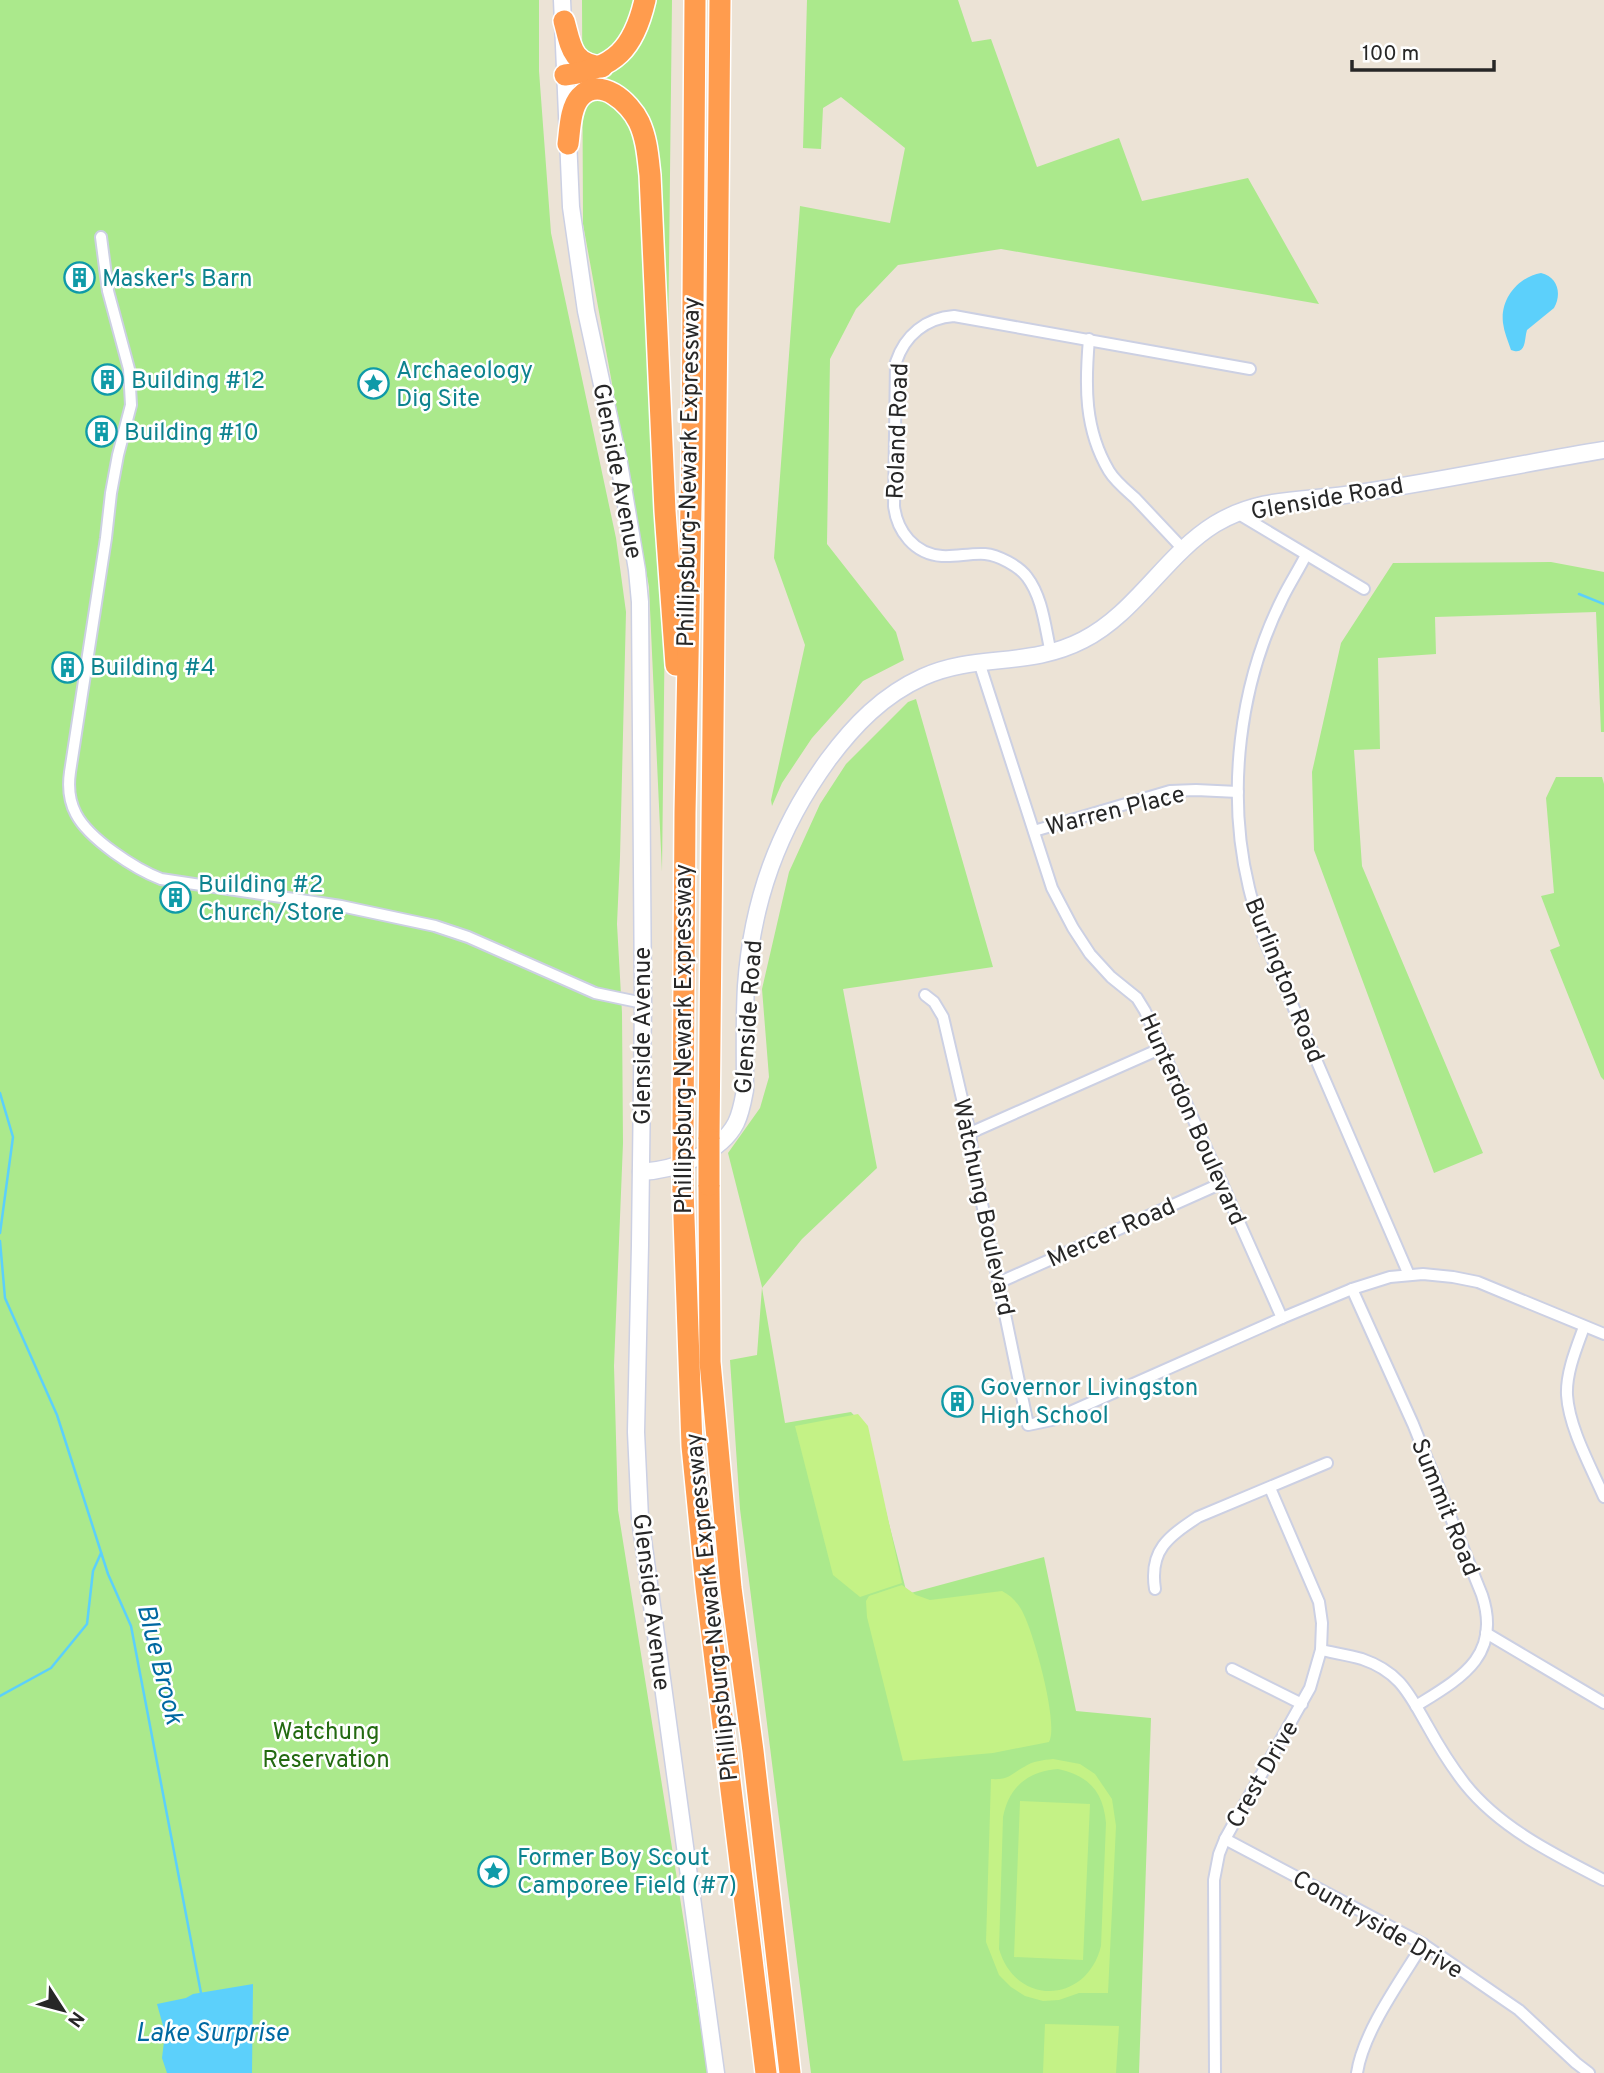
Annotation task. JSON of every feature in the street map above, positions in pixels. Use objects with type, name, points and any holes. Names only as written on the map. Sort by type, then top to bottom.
[{"type":"highway","points":[[565,80],[602,66],[617,57],[630,41],[645,0]]},
{"type":"highway","name":"Phillipsburg-Newark Expressway","points":[[695,0],[683,1139],[687,1352],[692,1446],[706,1587],[766,2073]]},
{"type":"highway","name":"Phillipsburg-Newark Expressway","points":[[720,0],[709,1139],[710,1362],[731,1588],[753,1751],[790,2073]]},
{"type":"highway","points":[[563,11],[572,48],[579,60],[593,66],[602,66]]},
{"type":"highway","points":[[565,80],[610,92],[625,103],[638,120],[646,146],[650,175],[666,511],[685,813]]},
{"type":"highway","points":[[568,144],[576,103],[587,92],[600,89]]},
{"type":"main road","name":"Glenside Avenue","points":[[563,11],[571,208],[586,310],[619,463],[640,602],[643,1003],[636,1432],[640,1518],[716,2073]]},
{"type":"main road","name":"Glenside Road","points":[[641,1172],[689,1162],[726,1136],[736,1123],[745,1090],[746,987],[765,878],[777,847],[818,775],[855,726],[874,707],[900,688],[949,667],[1019,660],[1071,646],[1107,626],[1183,549],[1216,524],[1237,513],[1274,501],[1345,495],[1604,450]]},
{"type":"street","points":[[101,237],[108,291],[129,369],[131,405],[111,493],[70,772],[70,796],[81,822],[125,860],[161,879],[341,906],[435,926],[467,937],[595,993],[643,1003]]},
{"type":"street","name":"Roland Road","points":[[1051,653],[1038,596],[1022,572],[1003,560],[986,554],[934,555],[917,548],[902,532],[894,506],[896,362],[902,346],[914,332],[936,319],[948,317],[1089,339],[1250,369]]},
{"type":"street","points":[[1089,339],[1085,379],[1087,411],[1101,456],[1110,473],[1183,549]]},
{"type":"street","points":[[1237,513],[1364,589]]},
{"type":"street","name":"Burlington Road","points":[[1306,555],[1282,598],[1257,666],[1246,709],[1239,754],[1241,844],[1249,888],[1264,939],[1409,1275]]},
{"type":"street","name":"Hunterdon Boulevard","points":[[979,662],[1052,888],[1073,928],[1097,962],[1137,998],[1150,1020],[1282,1318]]},
{"type":"street","name":"Warren Place","points":[[1034,831],[1170,791],[1238,792]]},
{"type":"street","name":"Watchung Boulevard","points":[[925,995],[934,1002],[943,1017],[970,1133],[974,1165],[1028,1425],[1052,1420],[1282,1318]]},
{"type":"street","points":[[970,1133],[1162,1048]]},
{"type":"street","name":"Mercer Road","points":[[1000,1282],[1222,1183]]},
{"type":"street","points":[[1282,1318],[1352,1289],[1390,1278],[1409,1275],[1453,1277],[1478,1282],[1604,1334]]},
{"type":"street","name":"Summit Road","points":[[1352,1289],[1413,1424],[1486,1610],[1486,1633],[1479,1655],[1465,1674],[1416,1706]]},
{"type":"street","points":[[1584,1327],[1572,1360],[1567,1394],[1571,1419],[1604,1497]]},
{"type":"street","points":[[1155,1588],[1154,1562],[1165,1541],[1172,1535],[1198,1517],[1327,1463]]},
{"type":"street","name":"Crest Drive","points":[[1216,2073],[1214,1881],[1219,1854],[1302,1704],[1315,1674],[1321,1650],[1322,1623],[1319,1602],[1270,1488]]},
{"type":"street","points":[[1486,1633],[1604,1703]]},
{"type":"street","points":[[1321,1650],[1364,1660],[1401,1682],[1465,1784],[1486,1805],[1517,1832],[1604,1880]]},
{"type":"street","points":[[1232,1669],[1302,1704]]},
{"type":"street","name":"Countryside Drive","points":[[1225,1839],[1423,1944],[1519,2010],[1589,2073]]},
{"type":"street","points":[[1357,2073],[1367,2038],[1423,1944]]},
{"type":"green space","name":"Watchung Reservation","points":[[0,0],[539,0],[539,71],[551,233],[616,538],[626,612],[617,924],[622,1013],[623,1143],[614,1366],[618,1510],[708,2073],[0,2073]]},
{"type":"green space","points":[[582,0],[672,0],[662,872],[649,587],[583,224]]},
{"type":"green space","points":[[807,0],[958,0],[972,42],[991,39],[1037,167],[1119,138],[1142,201],[1248,178],[1319,304],[1001,249],[898,265],[856,309],[830,359],[827,544],[896,632],[904,660],[863,681],[812,738],[782,783],[772,806],[771,800],[805,645],[774,558],[800,206],[890,223],[905,148],[841,97],[823,108],[821,149],[803,148]]},
{"type":"green space","points":[[1551,562],[1604,572],[1604,732],[1601,732],[1596,612],[1435,617],[1436,654],[1378,658],[1380,749],[1354,750],[1362,866],[1483,1153],[1434,1173],[1314,850],[1312,772],[1341,643],[1393,563]]},
{"type":"green space","points":[[916,699],[993,967],[843,989],[877,1168],[802,1239],[762,1288],[785,1423],[851,1412],[864,1426],[907,1594],[1044,1557],[1076,1711],[1151,1718],[1139,2073],[811,2073],[740,1509],[730,1360],[757,1355],[762,1287],[728,1153],[760,1108],[769,1077],[762,989],[789,872],[820,804],[846,764],[908,702]]},
{"type":"green space","points":[[1556,777],[1602,777],[1604,784],[1604,1080],[1550,950],[1560,946],[1541,896],[1554,893],[1546,798]]},
{"type":"green space","points":[[858,1414],[868,1426],[902,1583],[860,1597],[833,1575],[795,1426]]},
{"type":"green space","points":[[902,1585],[916,1595],[930,1600],[1002,1591],[1015,1601],[1028,1625],[1044,1679],[1051,1717],[1049,1742],[993,1753],[903,1761],[867,1617],[866,1601],[869,1596]]},
{"type":"green space","points":[[1053,1759],[1080,1764],[1095,1774],[1112,1799],[1116,1826],[1108,1993],[1079,1993],[1059,2000],[1043,2001],[1025,1996],[999,1975],[986,1942],[991,1779],[1006,1778],[1031,1763]],"holes":[[[1047,1770],[1069,1772],[1092,1787],[1102,1802],[1104,1812],[1106,1823],[1101,1946],[1093,1965],[1082,1979],[1067,1988],[1051,1991],[1035,1989],[1020,1981],[1008,1968],[999,1949],[1003,1817],[1015,1789],[1029,1777]]]},
{"type":"green space","points":[[1020,1801],[1090,1804],[1083,1960],[1014,1957]]},
{"type":"green space","points":[[1045,2024],[1119,2026],[1116,2073],[1043,2073]]},
{"type":"water","points":[[1541,273],[1555,282],[1558,292],[1556,303],[1554,308],[1527,330],[1522,349],[1511,350],[1503,323],[1508,297],[1525,279]]},
{"type":"water","name":"Lake Surprise","points":[[253,1984],[252,2073],[167,2073],[162,2058],[165,2033],[157,2004],[193,1994]]},
{"type":"waterway","points":[[1579,594],[1604,604]]},
{"type":"waterway","name":"Blue Brook","points":[[0,1093],[13,1137],[0,1233]]},
{"type":"waterway","name":"Blue Brook","points":[[0,1241],[5,1298],[57,1415],[108,1574],[131,1626],[201,1993]]},
{"type":"waterway","points":[[0,1696],[51,1668],[87,1624],[93,1571],[101,1553]]},
{"type":"place","name":"Masker's Barn","points":[[79,278]]},
{"type":"place","name":"Building #12","points":[[108,380]]},
{"type":"place","name":"Archaeology Dig Site","points":[[373,384]]},
{"type":"place","name":"Building #10","points":[[101,432]]},
{"type":"place","name":"Building #4","points":[[67,667]]},
{"type":"place","name":"Building #2 Church/Store","points":[[175,898]]},
{"type":"place","name":"Governor Livingston High School","points":[[957,1401]]},
{"type":"place","name":"Former Boy Scout Camporee Field (#7)","points":[[494,1871]]}]
